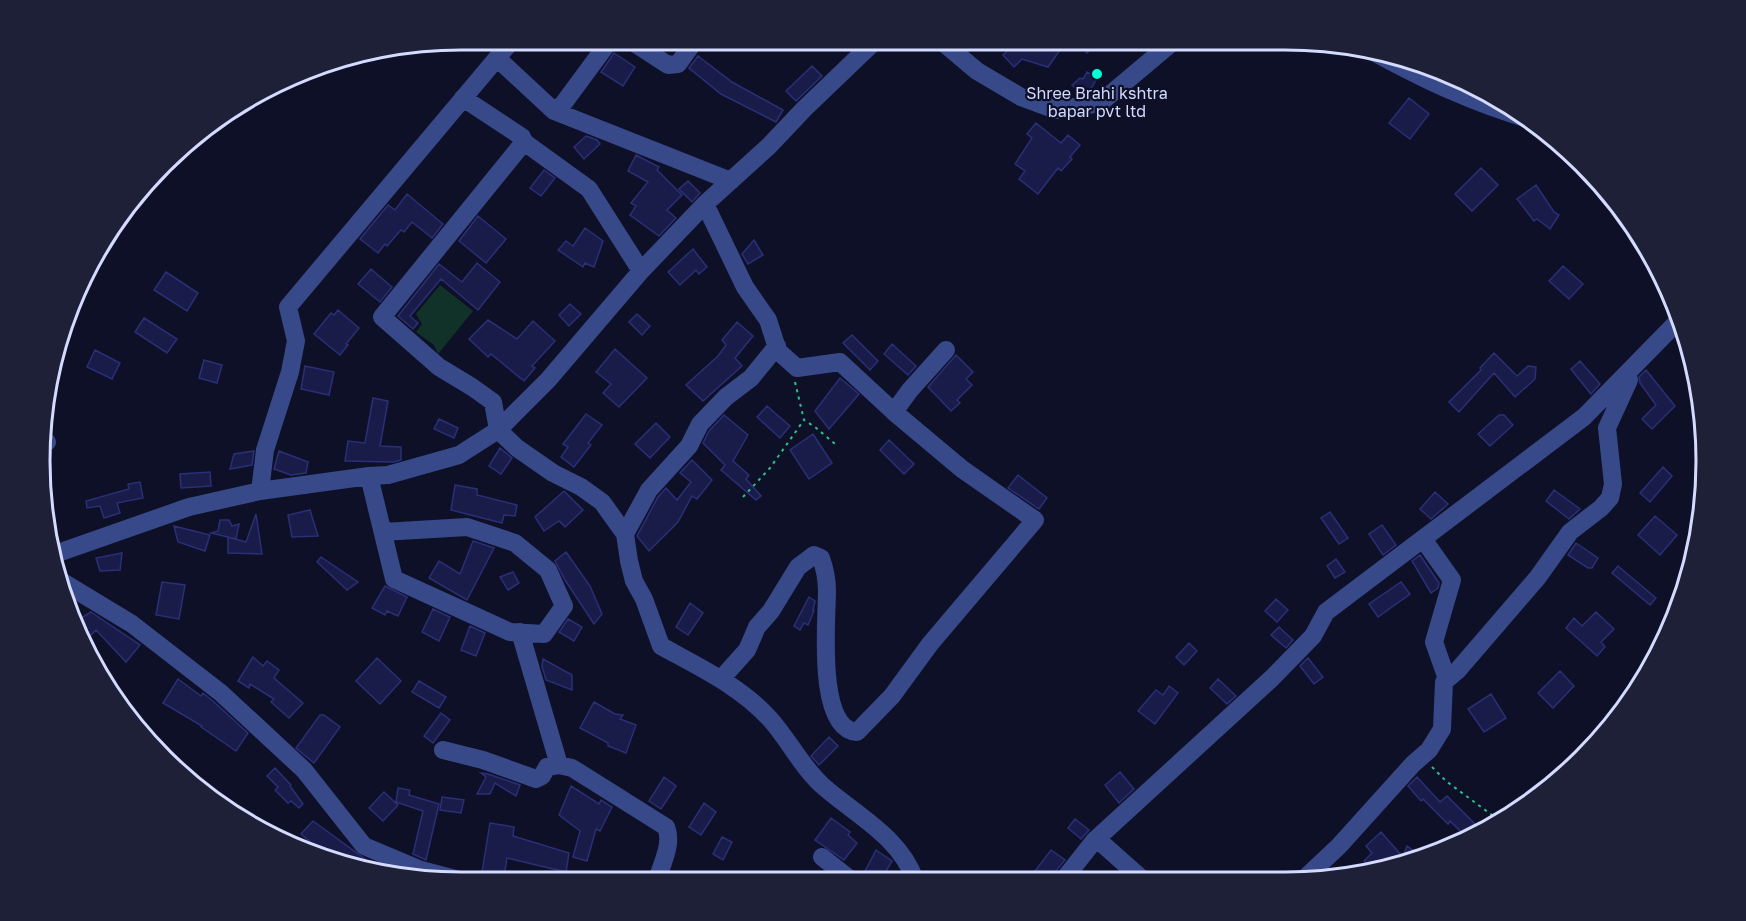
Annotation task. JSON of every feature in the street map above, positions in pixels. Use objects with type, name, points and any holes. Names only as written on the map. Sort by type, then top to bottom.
[{"type":"street","points":[[260,491],[265,450],[290,372],[296,341],[288,307],[504,50]]},
{"type":"street","points":[[554,111],[563,104],[602,50]]},
{"type":"street","points":[[645,50],[668,65],[678,64],[688,50]]},
{"type":"street","points":[[60,552],[189,507],[260,491],[388,475],[459,455],[498,430],[548,380],[641,271],[705,204],[866,50]]},
{"type":"street","points":[[952,50],[977,72],[1022,97],[1056,110],[1100,103],[1163,50]]},
{"type":"street","points":[[497,58],[554,111],[731,181]]},
{"type":"street","points":[[1401,66],[1436,85],[1500,111]]},
{"type":"street","points":[[463,98],[522,137],[524,142],[589,189],[641,271]]},
{"type":"street","points":[[524,142],[382,317],[439,367],[493,402],[498,430],[517,448],[602,502],[626,534],[634,581],[644,599],[661,646],[738,689],[769,717],[823,786],[874,826],[899,851],[912,872]]},
{"type":"street","points":[[705,204],[745,287],[768,320],[778,351],[797,368],[840,362],[894,412],[962,469],[1035,520],[930,644],[892,696],[857,732],[849,731],[841,725],[831,704],[825,636],[826,579],[821,558],[814,555],[798,567],[771,611],[758,627],[747,650],[721,679]]},
{"type":"street","points":[[1070,872],[1097,839],[1271,679],[1313,636],[1326,612],[1584,417],[1674,326]]},
{"type":"street","points":[[626,534],[649,490],[689,446],[700,424],[726,397],[751,378],[777,346]]},
{"type":"street","points":[[894,412],[910,390],[946,350]]},
{"type":"street","points":[[1312,871],[1429,750],[1442,729],[1444,682],[1538,577],[1570,532],[1610,498],[1613,484],[1607,428],[1632,373],[1644,355]]},
{"type":"street","points":[[369,476],[394,579],[510,632],[544,634],[564,606],[548,570],[515,543],[467,527],[383,532]]},
{"type":"street","points":[[1422,539],[1452,580],[1434,642],[1447,679]]},
{"type":"street","points":[[69,584],[132,624],[221,693],[304,770],[364,846],[397,862],[419,869]]},
{"type":"street","points":[[520,632],[559,765]]},
{"type":"street","points":[[442,750],[498,765],[536,779],[542,776],[547,767],[559,765],[572,768],[666,826],[669,835],[668,845],[660,872]]},
{"type":"street","points":[[1097,839],[1134,872]]},
{"type":"street","points":[[822,857],[840,872]]},
{"type":"street","points":[[397,862],[402,867]]},
{"type":"path","points":[[797,368],[795,380],[804,420],[835,444]]},
{"type":"path","points":[[743,497],[771,468],[804,420]]},
{"type":"path","points":[[1421,757],[1446,781],[1492,815]]},
{"type":"green space","points":[[440,285],[473,311],[438,354],[434,345],[416,332],[422,324],[416,314]]},
{"type":"building","points":[[1009,50],[1060,50],[1048,67],[1022,59],[1014,67],[1003,55]]},
{"type":"building","points":[[614,53],[635,67],[623,86],[601,72]]},
{"type":"building","points":[[698,56],[732,82],[783,110],[776,122],[721,94],[689,68]]},
{"type":"building","points":[[812,66],[822,76],[796,101],[786,91]]},
{"type":"building","points":[[1087,72],[1097,78],[1092,87],[1082,94],[1072,85],[1080,78],[1083,79]]},
{"type":"building","points":[[1409,98],[1429,114],[1410,139],[1389,123]]},
{"type":"building","points":[[1036,123],[1061,143],[1068,135],[1080,145],[1070,157],[1072,159],[1061,171],[1058,168],[1038,194],[1019,179],[1025,171],[1015,164],[1032,138],[1027,134]]},
{"type":"building","points":[[586,136],[597,140],[600,144],[584,159],[574,147]]},
{"type":"building","points":[[636,155],[659,167],[657,170],[682,195],[667,210],[676,218],[659,236],[630,215],[636,206],[631,203],[648,182],[628,171]]},
{"type":"building","points":[[1481,168],[1498,185],[1472,211],[1455,194]]},
{"type":"building","points":[[544,170],[555,178],[541,196],[530,188]]},
{"type":"building","points":[[688,181],[700,193],[692,202],[679,189]]},
{"type":"building","points":[[1536,185],[1554,212],[1559,215],[1550,229],[1537,219],[1534,221],[1517,199]]},
{"type":"building","points":[[407,194],[443,224],[432,238],[412,222],[404,232],[401,230],[378,253],[360,239],[388,205],[395,210]]},
{"type":"building","points":[[478,216],[506,239],[486,263],[459,241]]},
{"type":"building","points":[[585,228],[603,241],[594,267],[585,263],[583,267],[558,250],[566,241],[573,246]]},
{"type":"building","points":[[754,240],[763,255],[748,264],[742,254]]},
{"type":"building","points":[[693,249],[707,267],[699,274],[696,270],[680,285],[668,272]]},
{"type":"building","points":[[477,263],[500,282],[478,310],[441,279],[410,316],[418,323],[413,329],[398,316],[439,264],[462,282]]},
{"type":"building","points":[[1563,266],[1583,284],[1569,299],[1549,281]]},
{"type":"building","points":[[371,269],[392,287],[380,302],[358,284]]},
{"type":"building","points":[[166,272],[198,293],[187,311],[154,290]]},
{"type":"building","points":[[570,304],[581,314],[569,326],[559,315]]},
{"type":"building","points":[[338,310],[359,328],[340,355],[314,334],[331,313],[334,315]]},
{"type":"building","points":[[637,314],[650,326],[642,335],[629,322]]},
{"type":"building","points":[[144,318],[177,339],[167,353],[135,332]]},
{"type":"building","points":[[488,320],[517,339],[533,321],[555,341],[532,366],[535,368],[524,381],[491,354],[488,357],[469,339]]},
{"type":"building","points":[[737,322],[753,336],[735,358],[742,366],[703,401],[686,385],[718,356],[726,345],[722,340]]},
{"type":"building","points":[[852,335],[878,361],[870,370],[843,343]]},
{"type":"building","points":[[892,344],[916,366],[908,375],[884,354]]},
{"type":"building","points":[[615,349],[647,378],[619,407],[603,393],[611,384],[596,372]]},
{"type":"building","points":[[95,350],[120,363],[112,379],[87,367]]},
{"type":"building","points":[[1494,353],[1517,376],[1528,366],[1536,367],[1535,379],[1515,397],[1494,373],[1459,412],[1449,402],[1481,370],[1480,368]]},
{"type":"building","points":[[956,355],[973,372],[966,379],[972,385],[957,400],[960,403],[951,411],[928,387]]},
{"type":"building","points":[[204,360],[222,365],[217,383],[199,378]]},
{"type":"building","points":[[1580,361],[1600,384],[1591,394],[1571,369]]},
{"type":"building","points":[[305,366],[334,372],[329,395],[301,389]]},
{"type":"building","points":[[1646,370],[1675,406],[1652,429],[1642,419],[1656,405],[1640,383],[1639,377]]},
{"type":"building","points":[[840,378],[859,394],[829,429],[815,411]]},
{"type":"building","points":[[373,398],[388,401],[380,446],[401,447],[401,460],[394,462],[345,461],[348,441],[365,443]]},
{"type":"building","points":[[767,406],[790,426],[780,438],[757,417]]},
{"type":"building","points":[[586,414],[602,425],[588,443],[591,445],[574,467],[561,457],[568,447],[563,444]]},
{"type":"building","points":[[724,415],[748,435],[733,461],[749,475],[746,479],[761,496],[756,500],[721,470],[725,465],[703,443],[709,431]]},
{"type":"building","points":[[1499,415],[1504,415],[1513,425],[1490,446],[1478,434]]},
{"type":"building","points":[[439,419],[458,428],[454,438],[434,429]]},
{"type":"building","points":[[656,423],[670,437],[650,458],[635,444]]},
{"type":"building","points":[[813,434],[832,463],[809,479],[790,450]]},
{"type":"building","points":[[889,440],[914,464],[904,474],[880,450]]},
{"type":"building","points":[[500,448],[512,458],[501,474],[489,466]]},
{"type":"building","points":[[254,451],[252,465],[230,469],[234,454]]},
{"type":"building","points":[[279,451],[308,462],[306,473],[291,475],[274,469]]},
{"type":"building","points":[[692,460],[712,480],[697,499],[692,496],[678,522],[649,551],[637,536],[658,497],[666,488],[677,500],[691,482],[680,473]]},
{"type":"building","points":[[1663,467],[1672,476],[1650,502],[1640,493]]},
{"type":"building","points":[[210,472],[211,486],[181,488],[180,474]]},
{"type":"building","points":[[1018,475],[1047,498],[1039,509],[1008,488]]},
{"type":"building","points":[[140,482],[143,498],[117,503],[120,513],[104,518],[100,506],[87,508],[86,501],[129,489],[128,484]]},
{"type":"building","points":[[455,485],[477,489],[477,495],[517,505],[515,516],[504,515],[502,523],[451,510]]},
{"type":"building","points":[[1554,490],[1580,509],[1569,519],[1546,501]]},
{"type":"building","points":[[564,491],[583,510],[565,527],[559,521],[544,531],[535,517]]},
{"type":"building","points":[[1435,492],[1448,504],[1431,519],[1420,509]]},
{"type":"building","points":[[310,510],[318,536],[292,537],[288,515]]},
{"type":"building","points":[[1330,512],[1348,538],[1339,544],[1321,518]]},
{"type":"building","points":[[256,514],[262,554],[228,553],[228,537],[246,542]]},
{"type":"building","points":[[1655,516],[1677,535],[1660,555],[1638,535]]},
{"type":"building","points":[[220,520],[229,520],[232,526],[239,524],[236,539],[211,533],[218,531]]},
{"type":"building","points":[[1382,525],[1396,545],[1383,555],[1369,534]]},
{"type":"building","points":[[174,526],[210,535],[205,551],[178,542]]},
{"type":"building","points":[[473,541],[494,548],[467,600],[429,578],[439,561],[460,574]]},
{"type":"building","points":[[1576,543],[1598,558],[1592,568],[1588,568],[1568,555]]},
{"type":"building","points":[[566,552],[590,586],[602,614],[594,624],[555,561]]},
{"type":"building","points":[[122,553],[120,570],[100,571],[96,558]]},
{"type":"building","points":[[1420,555],[1439,583],[1438,588],[1431,593],[1412,561]]},
{"type":"building","points":[[321,557],[358,582],[347,590],[317,562]]},
{"type":"building","points":[[1336,559],[1345,572],[1335,578],[1327,566]]},
{"type":"building","points":[[1618,566],[1656,598],[1650,605],[1612,573]]},
{"type":"building","points":[[513,572],[519,583],[508,590],[500,577]]},
{"type":"building","points":[[162,582],[185,585],[179,619],[156,615]]},
{"type":"building","points":[[1401,582],[1410,594],[1378,617],[1369,604]]},
{"type":"building","points":[[385,586],[407,597],[398,616],[387,611],[385,615],[372,608]]},
{"type":"building","points":[[809,597],[815,601],[814,611],[808,625],[804,623],[800,630],[794,626]]},
{"type":"building","points":[[1276,599],[1288,610],[1277,622],[1265,611]]},
{"type":"building","points":[[690,603],[703,613],[688,635],[676,627]]},
{"type":"building","points":[[433,609],[450,617],[439,641],[422,632]]},
{"type":"building","points":[[91,612],[140,645],[126,662],[96,630],[89,637],[81,618]]},
{"type":"building","points":[[1596,612],[1614,629],[1601,642],[1605,647],[1597,656],[1566,628],[1574,618],[1582,626]]},
{"type":"building","points":[[568,619],[582,627],[574,641],[559,632]]},
{"type":"building","points":[[470,626],[485,633],[476,656],[461,650]]},
{"type":"building","points":[[1279,627],[1293,640],[1286,648],[1271,635]]},
{"type":"building","points":[[1189,643],[1197,651],[1184,665],[1176,657]]},
{"type":"building","points":[[253,657],[263,666],[267,661],[279,670],[274,678],[303,703],[289,718],[271,702],[274,699],[250,684],[249,688],[238,681]]},
{"type":"building","points":[[377,658],[401,681],[380,704],[356,681]]},
{"type":"building","points":[[1308,658],[1323,677],[1314,684],[1300,666]]},
{"type":"building","points":[[543,659],[572,675],[572,690],[546,680],[542,666]]},
{"type":"building","points":[[1560,671],[1574,686],[1553,708],[1538,693]]},
{"type":"building","points":[[178,679],[201,696],[203,693],[248,733],[236,751],[202,726],[163,703]]},
{"type":"building","points":[[1218,679],[1236,696],[1227,704],[1210,688]]},
{"type":"building","points":[[419,681],[446,697],[439,708],[412,692]]},
{"type":"building","points":[[1169,686],[1178,693],[1155,724],[1138,711],[1156,690],[1163,695]]},
{"type":"building","points":[[1491,694],[1506,718],[1484,732],[1468,709]]},
{"type":"building","points":[[594,702],[615,714],[623,715],[620,719],[636,725],[626,753],[608,746],[608,743],[580,728]]},
{"type":"building","points":[[441,713],[450,720],[433,743],[424,736]]},
{"type":"building","points":[[320,715],[324,715],[340,727],[314,763],[296,748]]},
{"type":"building","points":[[829,737],[838,746],[819,765],[811,756]]},
{"type":"building","points":[[275,768],[291,785],[303,804],[299,808],[291,801],[288,803],[275,790],[278,787],[267,776]]},
{"type":"building","points":[[1120,772],[1134,789],[1119,803],[1105,785]]},
{"type":"building","points":[[481,773],[520,785],[516,796],[495,783],[490,794],[477,794],[486,777]]},
{"type":"building","points":[[664,777],[676,786],[661,809],[649,801]]},
{"type":"building","points":[[1417,777],[1440,802],[1447,796],[1475,824],[1461,832],[1450,821],[1448,824],[1423,799],[1421,801],[1408,786]]},
{"type":"building","points":[[571,786],[599,804],[601,800],[612,807],[600,831],[596,829],[587,861],[573,857],[580,831],[559,815]]},
{"type":"building","points":[[398,788],[410,790],[409,795],[439,804],[426,860],[413,854],[423,811],[396,802]]},
{"type":"building","points":[[384,792],[398,805],[383,821],[369,808]]},
{"type":"building","points":[[442,797],[464,800],[461,813],[440,810]]},
{"type":"building","points":[[704,803],[716,812],[701,835],[689,827]]},
{"type":"building","points":[[831,818],[850,832],[848,835],[857,843],[844,860],[815,840]]},
{"type":"building","points":[[1075,819],[1089,830],[1081,839],[1068,828]]},
{"type":"building","points":[[313,821],[365,859],[328,850],[313,844],[301,834]]},
{"type":"building","points":[[490,823],[514,827],[513,836],[569,853],[566,872],[507,858],[505,872],[482,872]]},
{"type":"building","points":[[1381,832],[1401,855],[1367,864],[1364,861],[1372,853],[1366,846]]},
{"type":"building","points":[[722,837],[732,842],[723,860],[713,854]]},
{"type":"building","points":[[1407,846],[1414,851],[1404,854]]},
{"type":"building","points":[[876,850],[892,861],[886,872],[865,872]]},
{"type":"building","points":[[1051,850],[1065,860],[1055,872],[1034,872]]},
{"type":"place","name":"Shree Brahi kshtra bapar pvt ltd","points":[[1097,74]]}]
